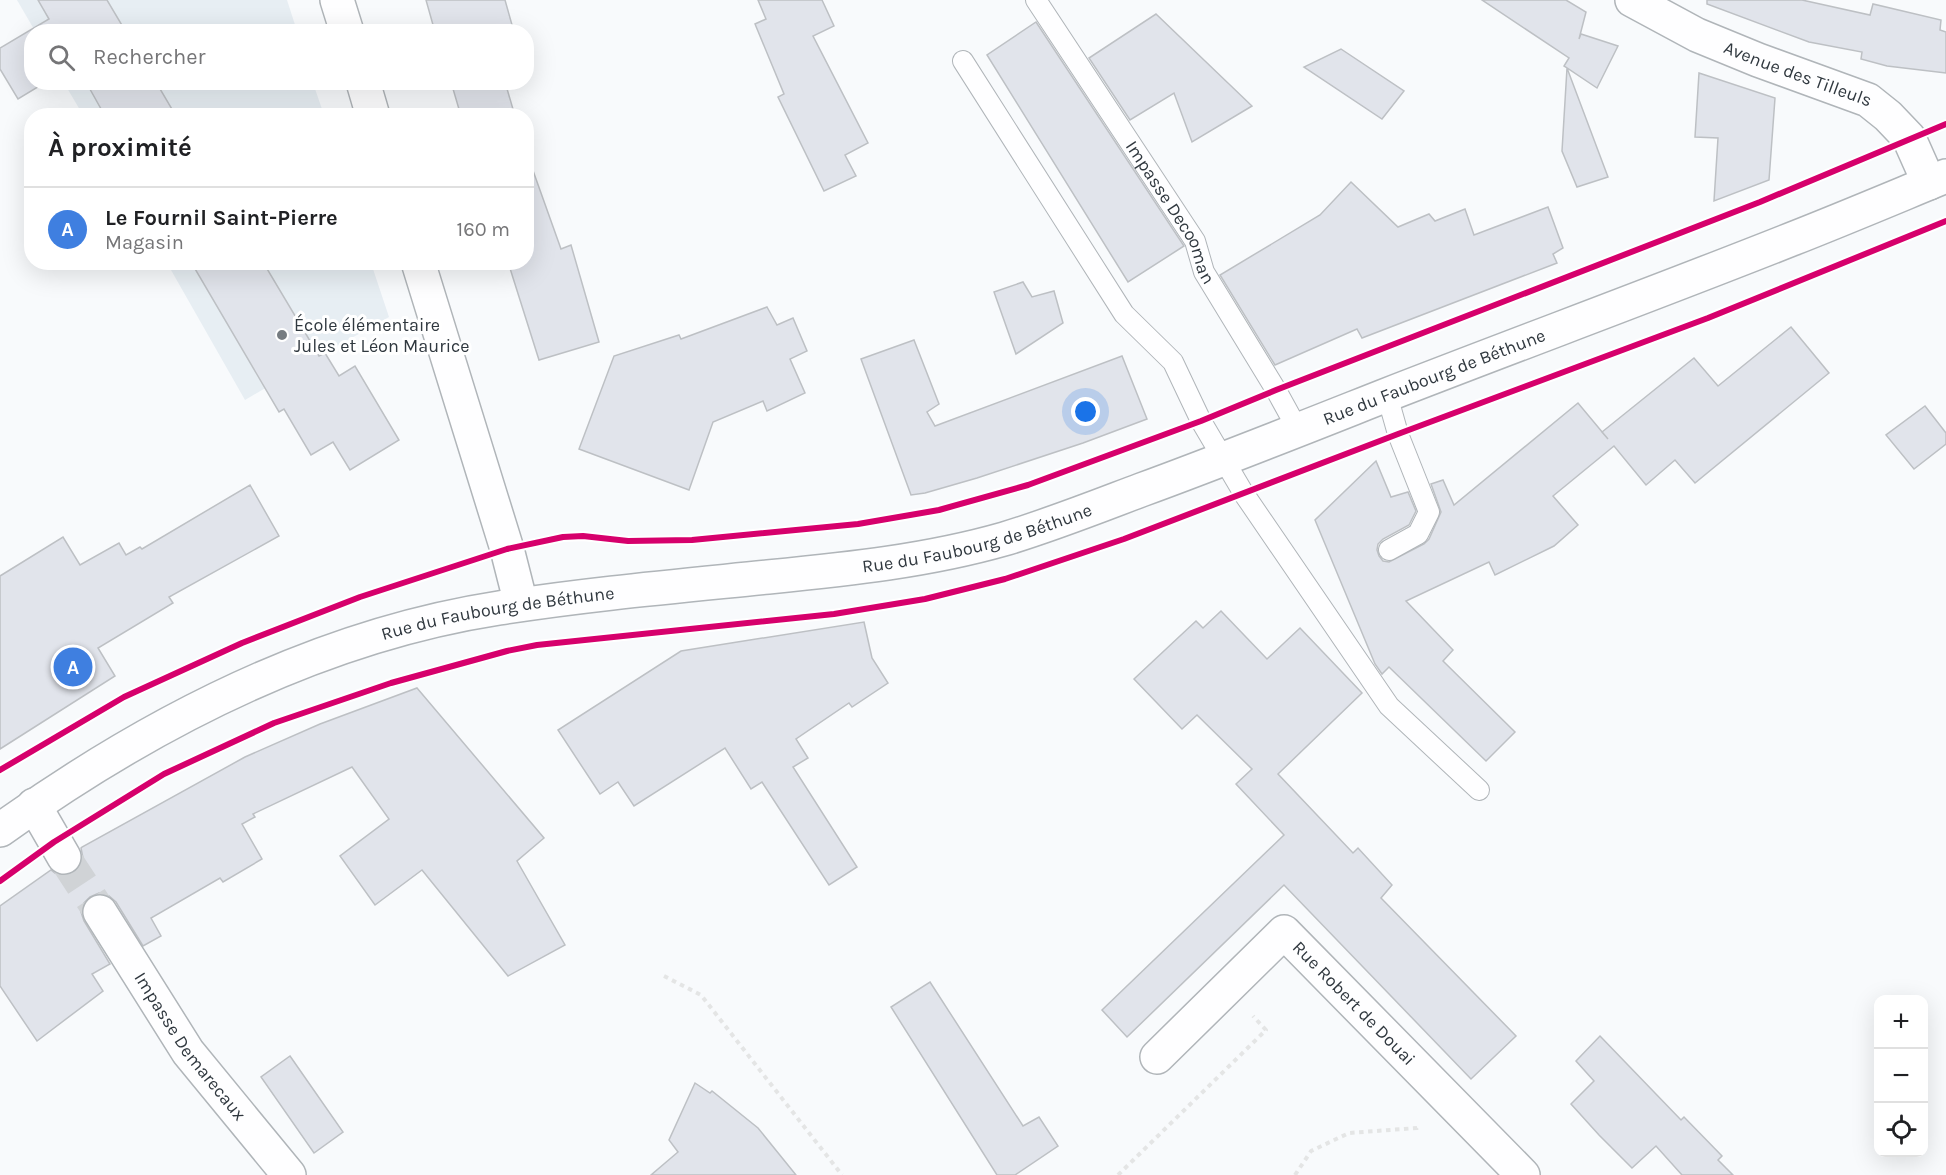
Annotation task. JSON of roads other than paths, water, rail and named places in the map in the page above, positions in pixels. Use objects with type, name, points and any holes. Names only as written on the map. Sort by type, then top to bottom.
[{"type":"street","points":[[337,0],[344,24]]},
{"type":"street","name":"Avenue des Tilleuls","points":[[1632,0],[1696,35],[1868,100],[1888,116],[1909,138],[1937,179]]},
{"type":"street","points":[[365,90],[371,108]]},
{"type":"street","name":"Rue du Faubourg de Béthune","points":[[0,830],[92,768],[195,711],[268,676],[351,644],[435,621],[521,604],[858,568],[957,551],[1042,528],[1792,239],[1937,179]]},
{"type":"street","points":[[420,270],[507,549],[521,604]]},
{"type":"street","points":[[34,805],[64,857]]},
{"type":"street","name":"Impasse Demarecaux","points":[[100,912],[188,1052],[289,1175]]},
{"type":"street","name":"Rue Robert de Douai","points":[[1157,1057],[1284,932],[1523,1175]]},
{"type":"lane","name":"Impasse Decooman","points":[[1036,0],[1195,241],[1204,272],[1298,430]]},
{"type":"lane","points":[[963,61],[1124,314],[1173,362],[1201,422],[1251,503],[1389,706],[1479,790]]},
{"type":"lane","points":[[1387,395],[1398,434],[1429,512],[1418,534],[1389,550]]},
{"type":"tunnel","points":[[64,857],[100,912]]},
{"type":"place","name":"École élémentaire Jules et Léon Maurice","points":[[282,335]]},
{"type":"place","name":"Le Fournil Saint-Pierre","points":[[73,667]]}]
